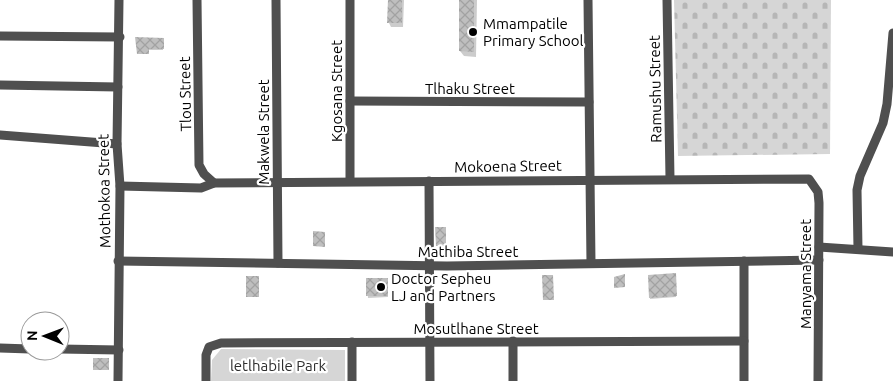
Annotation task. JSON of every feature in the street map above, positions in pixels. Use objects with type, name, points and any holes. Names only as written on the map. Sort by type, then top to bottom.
[{"type":"street","name":"Mothokoa Street","points":[[118,381],[120,186],[117,144],[120,37],[119,0]]},
{"type":"street","name":"Tlou Street","points":[[197,0],[199,165],[204,174],[214,183]]},
{"type":"street","name":"Makwela Street","points":[[276,0],[278,263]]},
{"type":"street","name":"Kgosana Street","points":[[350,0],[350,182]]},
{"type":"street","points":[[588,0],[591,263]]},
{"type":"street","name":"Ramushu Street","points":[[667,0],[670,178]]},
{"type":"street","points":[[855,249],[858,183],[864,164],[883,124],[887,104],[893,33]]},
{"type":"street","points":[[0,36],[120,37]]},
{"type":"street","points":[[0,85],[118,87]]},
{"type":"street","name":"Tlhaku Street","points":[[350,101],[589,102]]},
{"type":"street","points":[[0,135],[117,144]]},
{"type":"street","name":"Mokoena Street","points":[[120,186],[201,188],[214,183],[802,177]]},
{"type":"street","name":"Manyama Street","points":[[802,177],[809,178],[818,192],[818,381]]},
{"type":"street","points":[[429,181],[430,381]]},
{"type":"street","points":[[819,247],[893,252]]},
{"type":"street","name":"Mathiba Street","points":[[118,261],[429,266],[818,260]]},
{"type":"street","points":[[744,261],[744,381]]},
{"type":"street","name":"Mosutlhane Street","points":[[206,381],[206,355],[209,347],[221,342],[744,340]]},
{"type":"street","points":[[513,341],[513,381]]},
{"type":"street","points":[[352,342],[352,381]]},
{"type":"street","points":[[0,348],[20,349]]},
{"type":"street","points":[[70,349],[119,350]]},
{"type":"green space","points":[[674,0],[831,0],[830,154],[678,156]]},
{"type":"green space","name":"letlhabile Park","points":[[221,349],[345,350],[345,381],[211,381],[212,360]]},
{"type":"building","points":[[388,0],[402,0],[402,23],[387,23]]},
{"type":"building","points":[[459,0],[474,0],[474,52],[459,51]]},
{"type":"building","points":[[135,37],[164,38],[164,49],[149,49],[149,54],[137,54]]},
{"type":"building","points":[[435,227],[446,227],[446,246],[436,246]]},
{"type":"building","points":[[313,231],[325,232],[325,247],[313,246]]},
{"type":"building","points":[[676,273],[677,296],[649,298],[648,275]]},
{"type":"building","points":[[625,274],[625,287],[614,288],[614,277]]},
{"type":"building","points":[[542,275],[553,275],[554,300],[543,300]]},
{"type":"building","points":[[246,276],[259,276],[259,297],[246,297]]},
{"type":"building","name":"Doctor Sepheu LJ and Partners","points":[[366,278],[388,278],[388,296],[366,296]]},
{"type":"building","points":[[93,358],[109,358],[109,370],[93,370]]},
{"type":"place","name":"Mmampatile Primary School","points":[[473,32]]},
{"type":"place","name":"Doctor Sepheu LJ and Partners","points":[[381,287]]}]
